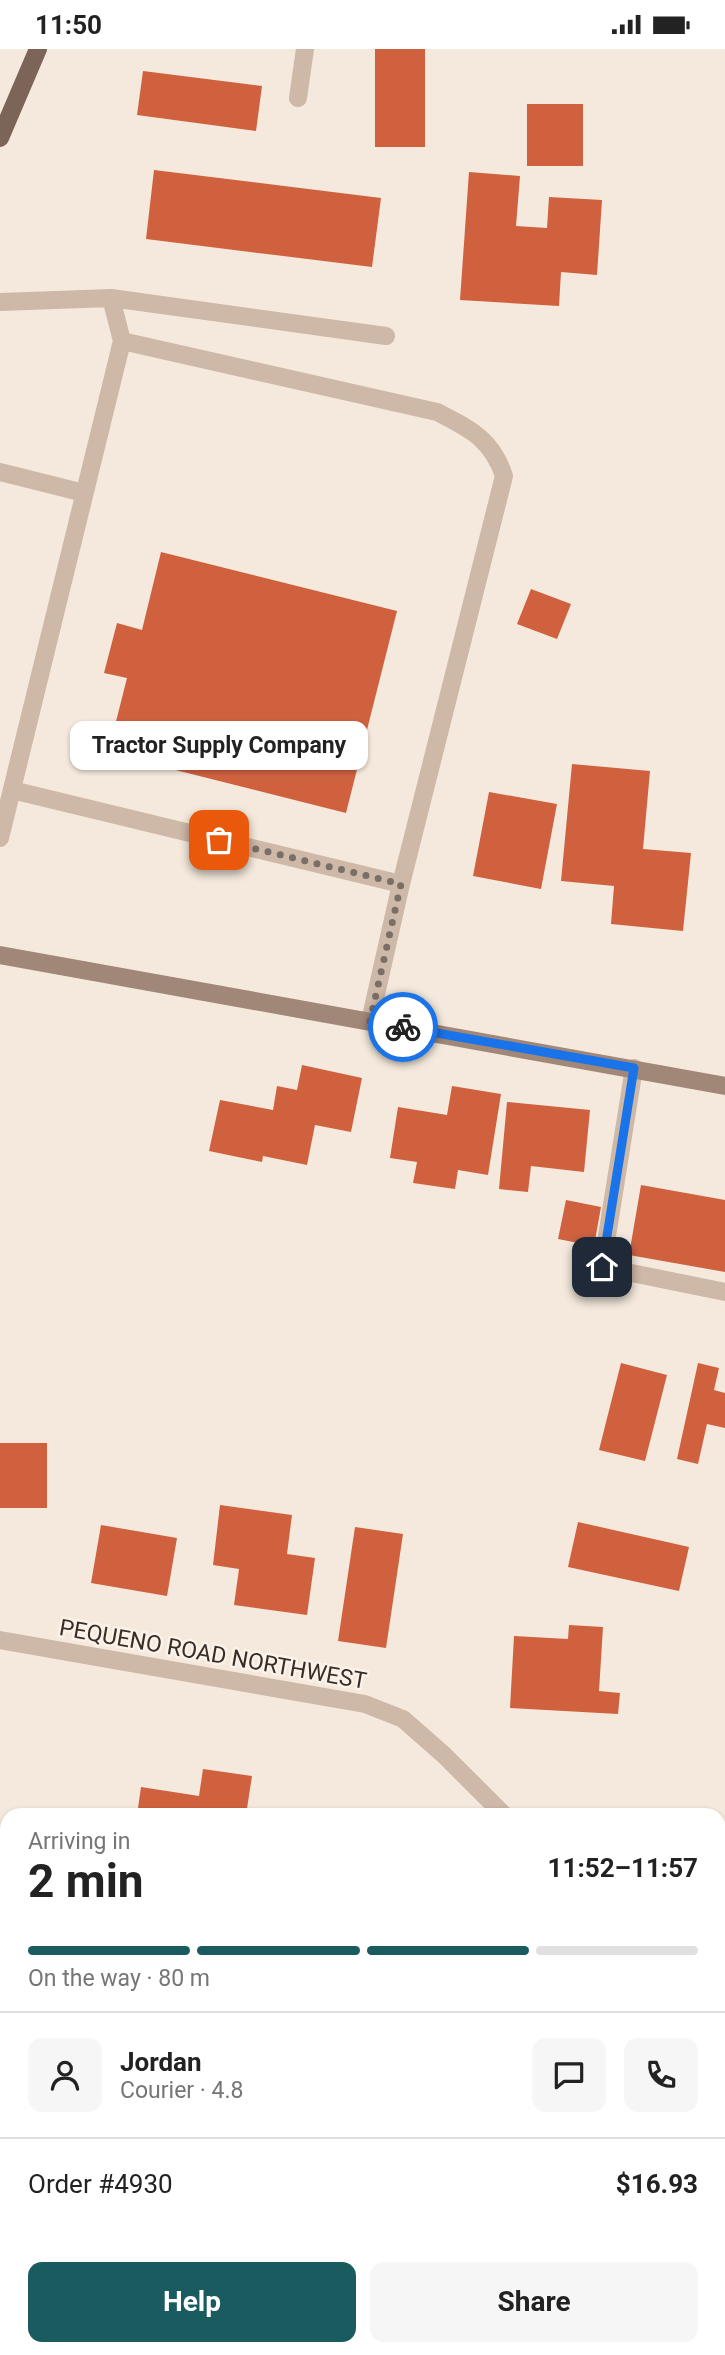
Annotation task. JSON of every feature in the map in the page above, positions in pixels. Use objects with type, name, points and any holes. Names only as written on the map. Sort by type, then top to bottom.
[{"type":"main road","points":[[0,138],[38,49]]},
{"type":"street","points":[[298,98],[305,49]]},
{"type":"street","points":[[0,302],[111,298],[386,336]]},
{"type":"street","points":[[1,828],[122,341],[111,298]]},
{"type":"street","points":[[122,341],[436,412],[474,431],[498,456],[504,476],[401,884],[370,1021]]},
{"type":"street","points":[[0,472],[83,493]]},
{"type":"street","points":[[12,790],[401,884]]},
{"type":"street","points":[[0,955],[725,1086]]},
{"type":"street","points":[[634,1068],[602,1267],[725,1292]]},
{"type":"street","name":"PEQUENO ROAD NORTHWEST","points":[[0,1640],[365,1704],[403,1719],[497,1808]]},
{"type":"building","points":[[375,49],[425,49],[425,147],[375,147]]},
{"type":"building","points":[[143,71],[262,86],[256,131],[137,115]]},
{"type":"building","points":[[527,104],[583,104],[583,166],[527,166]]},
{"type":"building","points":[[154,170],[381,198],[372,267],[146,239]]},
{"type":"building","points":[[469,172],[520,176],[516,226],[547,228],[549,197],[602,200],[597,275],[561,272],[559,306],[460,300]]},
{"type":"building","points":[[161,552],[397,611],[346,813],[108,753],[127,678],[104,673],[117,623],[142,630]]},
{"type":"building","points":[[531,589],[571,604],[557,639],[517,624]]},
{"type":"building","points":[[572,764],[650,771],[643,849],[691,853],[683,931],[611,924],[614,886],[561,881]]},
{"type":"building","points":[[489,792],[557,804],[541,889],[473,876]]},
{"type":"building","points":[[302,1065],[362,1078],[351,1132],[315,1125],[307,1165],[263,1156],[262,1162],[209,1151],[220,1100],[273,1110],[277,1086],[297,1090]]},
{"type":"building","points":[[452,1086],[501,1094],[488,1175],[458,1170],[455,1189],[413,1183],[417,1162],[390,1158],[398,1107],[447,1115]]},
{"type":"building","points":[[507,1102],[590,1110],[584,1172],[531,1166],[528,1192],[499,1189]]},
{"type":"building","points":[[641,1185],[725,1200],[725,1272],[629,1255]]},
{"type":"building","points":[[566,1200],[601,1207],[594,1246],[558,1239]]},
{"type":"building","points":[[621,1363],[667,1375],[645,1461],[599,1450]]},
{"type":"building","points":[[698,1363],[719,1368],[714,1390],[725,1393],[725,1428],[707,1424],[698,1464],[677,1459]]},
{"type":"building","points":[[0,1443],[47,1443],[47,1508],[0,1508]]},
{"type":"building","points":[[220,1505],[292,1515],[287,1554],[315,1558],[307,1615],[234,1605],[239,1569],[213,1565]]},
{"type":"building","points":[[578,1522],[689,1547],[679,1591],[568,1567]]},
{"type":"building","points":[[101,1525],[177,1538],[167,1596],[91,1583]]},
{"type":"building","points":[[355,1527],[403,1534],[386,1648],[338,1641]]},
{"type":"building","points":[[569,1625],[603,1627],[599,1691],[620,1693],[618,1714],[510,1708],[514,1636],[568,1639]]},
{"type":"building","points":[[203,1769],[252,1776],[247,1808],[138,1808],[141,1787],[199,1796]]},
{"type":"way so far","points":[[219,840],[401,884],[370,1021],[403,1027]]},
{"type":"place","name":"Tractor Supply Company","points":[[219,840]]},
{"type":"route","points":[[403,1027],[634,1068],[602,1267]]}]
